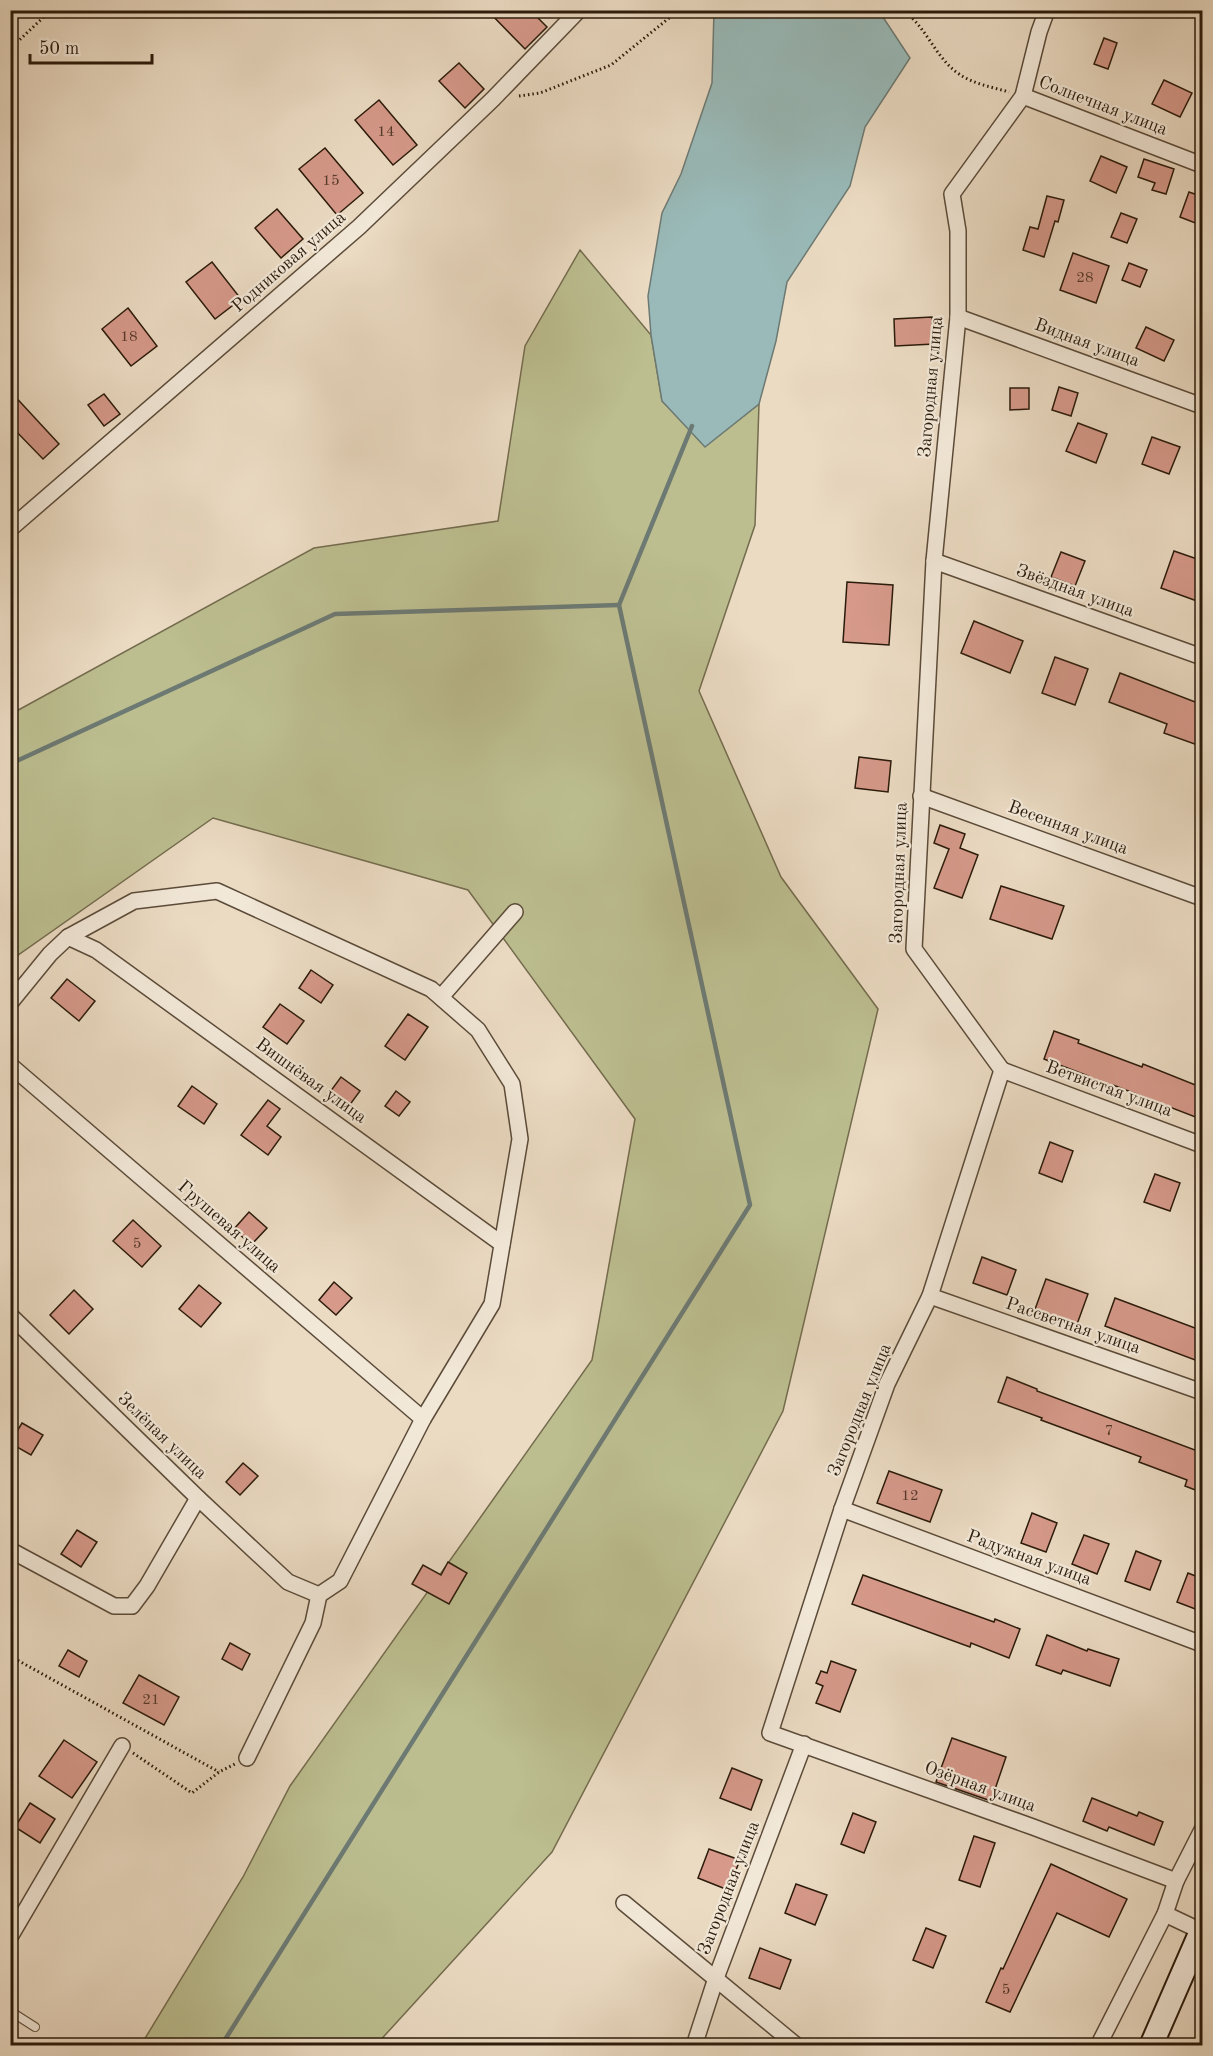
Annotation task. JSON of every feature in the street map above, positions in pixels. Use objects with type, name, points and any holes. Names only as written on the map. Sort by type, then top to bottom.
[{"type":"street","name":"Родниковая улица","points":[[10,529],[359,227],[493,99],[579,10]]},
{"type":"street","name":"Загородная улица","points":[[770,1733],[842,1509],[887,1384],[930,1296],[1002,1070],[914,949],[934,561],[958,317],[958,231],[951,194],[1023,96],[1047,10]]},
{"type":"street","name":"Солнечная улица","points":[[1023,96],[1203,165]]},
{"type":"street","name":"Видная улица","points":[[958,317],[1203,406]]},
{"type":"street","name":"Звёздная улица","points":[[934,561],[1203,657]]},
{"type":"street","name":"Весенняя улица","points":[[921,796],[1203,898]]},
{"type":"street","points":[[10,1003],[50,954],[68,937],[134,901],[217,891],[431,989],[478,1030],[512,1084],[520,1139],[492,1304],[423,1419],[340,1581],[319,1595],[313,1623],[246,1758]]},
{"type":"street","points":[[441,997],[515,912]]},
{"type":"street","name":"Вишнёвая улица","points":[[68,937],[96,950],[502,1244]]},
{"type":"street","name":"Грушевая улица","points":[[10,1065],[423,1419]]},
{"type":"street","name":"Ветвистая улица","points":[[1002,1070],[1203,1145]]},
{"type":"street","name":"Рассветная улица","points":[[930,1296],[1203,1392]]},
{"type":"street","name":"Зелёная улица","points":[[10,1315],[288,1582],[319,1595]]},
{"type":"street","points":[[10,1550],[114,1606],[132,1606],[147,1586],[198,1498]]},
{"type":"street","name":"Радужная улица","points":[[842,1509],[1203,1644]]},
{"type":"street","name":"Озёрная улица","points":[[770,1733],[1176,1881]]},
{"type":"street","name":"Загородная улица","points":[[694,2046],[716,1978],[804,1744]]},
{"type":"street","points":[[10,1937],[122,1746]]},
{"type":"street","points":[[1098,2046],[1165,1914],[1176,1881],[1203,1830]]},
{"type":"street","points":[[624,1903],[798,2046]]},
{"type":"street","points":[[1150,2046],[1202,1930],[1165,1914]]},
{"type":"lane","points":[[10,2012],[35,2027]]},
{"type":"path","points":[[10,15],[15,10]]},
{"type":"path","points":[[10,48],[51,10]]},
{"type":"path","points":[[493,99],[540,93],[611,64],[679,10]]},
{"type":"path","points":[[902,10],[911,16],[941,57],[959,74],[976,82],[1023,96]]},
{"type":"path","points":[[10,1656],[219,1772]]},
{"type":"path","points":[[122,1746],[192,1793],[219,1772],[246,1758]]},
{"type":"green space","points":[[580,250],[651,335],[662,401],[705,446],[759,404],[755,525],[699,691],[781,877],[878,1009],[783,1411],[552,1852],[376,2045],[141,2045],[243,1877],[290,1786],[592,1360],[635,1119],[468,890],[213,818],[11,960],[11,714],[314,548],[498,521],[525,346]]},
{"type":"water","points":[[714,11],[879,11],[910,58],[865,127],[850,186],[787,282],[776,341],[759,404],[705,447],[662,401],[651,335],[648,296],[662,213],[681,174],[712,83]]},
{"type":"building","points":[[487,10],[530,10],[547,27],[525,49]]},
{"type":"building","points":[[1104,38],[1117,43],[1108,69],[1094,64]]},
{"type":"building","points":[[459,63],[484,89],[465,108],[439,81]]},
{"type":"building","points":[[1164,80],[1192,93],[1180,117],[1152,104]]},
{"type":"building","points":[[379,100],[417,145],[393,165],[355,120]]},
{"type":"building","points":[[325,148],[363,193],[337,215],[299,169]]},
{"type":"building","points":[[1101,156],[1127,167],[1116,193],[1090,181]]},
{"type":"building","points":[[1144,159],[1174,169],[1166,194],[1152,190],[1155,183],[1138,177]]},
{"type":"building","points":[[1189,192],[1203,197],[1203,226],[1180,217]]},
{"type":"building","points":[[1047,196],[1064,200],[1044,257],[1023,250],[1030,227],[1038,229]]},
{"type":"building","points":[[277,209],[303,239],[281,258],[255,228]]},
{"type":"building","points":[[1121,213],[1137,219],[1127,243],[1111,237]]},
{"type":"building","points":[[1073,253],[1109,266],[1096,303],[1060,290]]},
{"type":"building","points":[[212,262],[241,299],[215,319],[186,282]]},
{"type":"building","points":[[1129,263],[1147,270],[1140,287],[1122,280]]},
{"type":"building","points":[[128,308],[157,346],[131,366],[102,329]]},
{"type":"building","points":[[932,317],[934,344],[895,346],[894,319]]},
{"type":"building","points":[[1146,327],[1174,340],[1164,361],[1136,348]]},
{"type":"building","points":[[1059,387],[1078,393],[1071,416],[1052,410]]},
{"type":"building","points":[[1010,388],[1029,388],[1029,409],[1010,410]]},
{"type":"building","points":[[10,391],[59,444],[43,459],[10,425]]},
{"type":"building","points":[[104,394],[120,414],[104,426],[88,405]]},
{"type":"building","points":[[1078,423],[1107,434],[1096,463],[1066,451]]},
{"type":"building","points":[[1152,437],[1180,447],[1169,474],[1142,464]]},
{"type":"building","points":[[1174,551],[1203,561],[1203,587],[1197,601],[1161,588]]},
{"type":"building","points":[[1061,552],[1085,561],[1075,586],[1051,577]]},
{"type":"building","points":[[847,582],[893,585],[889,645],[843,642]]},
{"type":"building","points":[[974,621],[1023,641],[1010,673],[961,653]]},
{"type":"building","points":[[1055,657],[1088,669],[1075,705],[1042,693]]},
{"type":"building","points":[[1120,673],[1203,705],[1203,747],[1164,733],[1167,724],[1109,702]]},
{"type":"building","points":[[859,757],[891,761],[888,792],[855,788]]},
{"type":"building","points":[[940,825],[965,834],[960,848],[978,855],[962,898],[934,888],[949,849],[934,843]]},
{"type":"building","points":[[1001,886],[1064,906],[1052,939],[990,919]]},
{"type":"building","points":[[311,970],[333,985],[321,1003],[299,988]]},
{"type":"building","points":[[67,979],[95,1001],[79,1021],[51,998]]},
{"type":"building","points":[[280,1004],[304,1021],[287,1044],[263,1027]]},
{"type":"building","points":[[408,1014],[428,1027],[405,1060],[385,1046]]},
{"type":"building","points":[[1054,1031],[1079,1040],[1078,1043],[1142,1067],[1143,1064],[1203,1088],[1203,1120],[1113,1085],[1112,1088],[1044,1059]]},
{"type":"building","points":[[341,1077],[360,1091],[346,1110],[327,1096]]},
{"type":"building","points":[[192,1086],[217,1104],[204,1124],[178,1106]]},
{"type":"building","points":[[396,1091],[410,1102],[399,1116],[385,1106]]},
{"type":"building","points":[[268,1100],[280,1109],[267,1126],[281,1137],[268,1155],[241,1135]]},
{"type":"building","points":[[1050,1142],[1073,1151],[1062,1182],[1039,1173]]},
{"type":"building","points":[[1155,1174],[1180,1183],[1170,1211],[1144,1202]]},
{"type":"building","points":[[249,1212],[267,1228],[251,1245],[234,1229]]},
{"type":"building","points":[[133,1220],[161,1246],[142,1267],[113,1241]]},
{"type":"building","points":[[982,1257],[1016,1270],[1007,1295],[973,1283]]},
{"type":"building","points":[[1046,1279],[1088,1294],[1076,1327],[1034,1312]]},
{"type":"building","points":[[334,1282],[352,1298],[336,1315],[319,1300]]},
{"type":"building","points":[[199,1285],[221,1303],[201,1327],[179,1309]]},
{"type":"building","points":[[74,1290],[93,1309],[69,1334],[50,1315]]},
{"type":"building","points":[[1115,1298],[1203,1331],[1203,1363],[1105,1326]]},
{"type":"building","points":[[1007,1377],[1037,1389],[1037,1391],[1203,1453],[1203,1493],[1185,1486],[1187,1480],[1139,1462],[1141,1457],[998,1402]]},
{"type":"building","points":[[22,1423],[43,1435],[31,1455],[10,1443]]},
{"type":"building","points":[[243,1463],[258,1476],[240,1495],[226,1482]]},
{"type":"building","points":[[889,1471],[942,1490],[930,1522],[877,1503]]},
{"type":"building","points":[[1032,1513],[1057,1523],[1046,1552],[1021,1543]]},
{"type":"building","points":[[77,1530],[97,1542],[81,1567],[61,1554]]},
{"type":"building","points":[[1084,1535],[1109,1544],[1097,1574],[1072,1564]]},
{"type":"building","points":[[1136,1551],[1161,1561],[1150,1590],[1125,1581]]},
{"type":"building","points":[[448,1562],[467,1573],[449,1604],[412,1584],[423,1565],[441,1575]]},
{"type":"building","points":[[1188,1573],[1203,1579],[1203,1612],[1177,1602]]},
{"type":"building","points":[[863,1575],[994,1622],[995,1619],[1020,1629],[1009,1658],[971,1643],[970,1647],[852,1604]]},
{"type":"building","points":[[1047,1635],[1087,1651],[1088,1649],[1119,1659],[1110,1686],[1063,1670],[1061,1674],[1036,1665]]},
{"type":"building","points":[[230,1643],[250,1654],[242,1670],[222,1659]]},
{"type":"building","points":[[68,1650],[87,1661],[79,1677],[59,1666]]},
{"type":"building","points":[[831,1661],[856,1670],[840,1712],[816,1703],[823,1686],[816,1683],[821,1671],[827,1673]]},
{"type":"building","points":[[139,1675],[179,1697],[164,1725],[123,1703]]},
{"type":"building","points":[[952,1738],[1006,1757],[991,1801],[936,1782]]},
{"type":"building","points":[[64,1740],[97,1762],[72,1798],[39,1776]]},
{"type":"building","points":[[732,1768],[762,1780],[751,1810],[720,1798]]},
{"type":"building","points":[[1092,1798],[1137,1816],[1139,1812],[1163,1822],[1154,1845],[1109,1827],[1107,1831],[1083,1821]]},
{"type":"building","points":[[30,1803],[55,1819],[40,1843],[15,1827]]},
{"type":"building","points":[[853,1813],[876,1822],[864,1853],[841,1844]]},
{"type":"building","points":[[974,1836],[995,1843],[980,1887],[959,1880]]},
{"type":"building","points":[[709,1849],[740,1860],[728,1890],[698,1878]]},
{"type":"building","points":[[1051,1864],[1127,1899],[1109,1937],[1057,1913],[1010,2012],[986,2002]]},
{"type":"building","points":[[796,1884],[827,1895],[815,1925],[785,1913]]},
{"type":"building","points":[[926,1928],[946,1936],[933,1968],[913,1960]]},
{"type":"building","points":[[760,1948],[791,1960],[780,1989],[749,1978]]},
{"type":"waterway","points":[[221,2046],[750,1205],[619,605],[692,426]]},
{"type":"waterway","points":[[10,764],[335,614],[619,605]]}]
